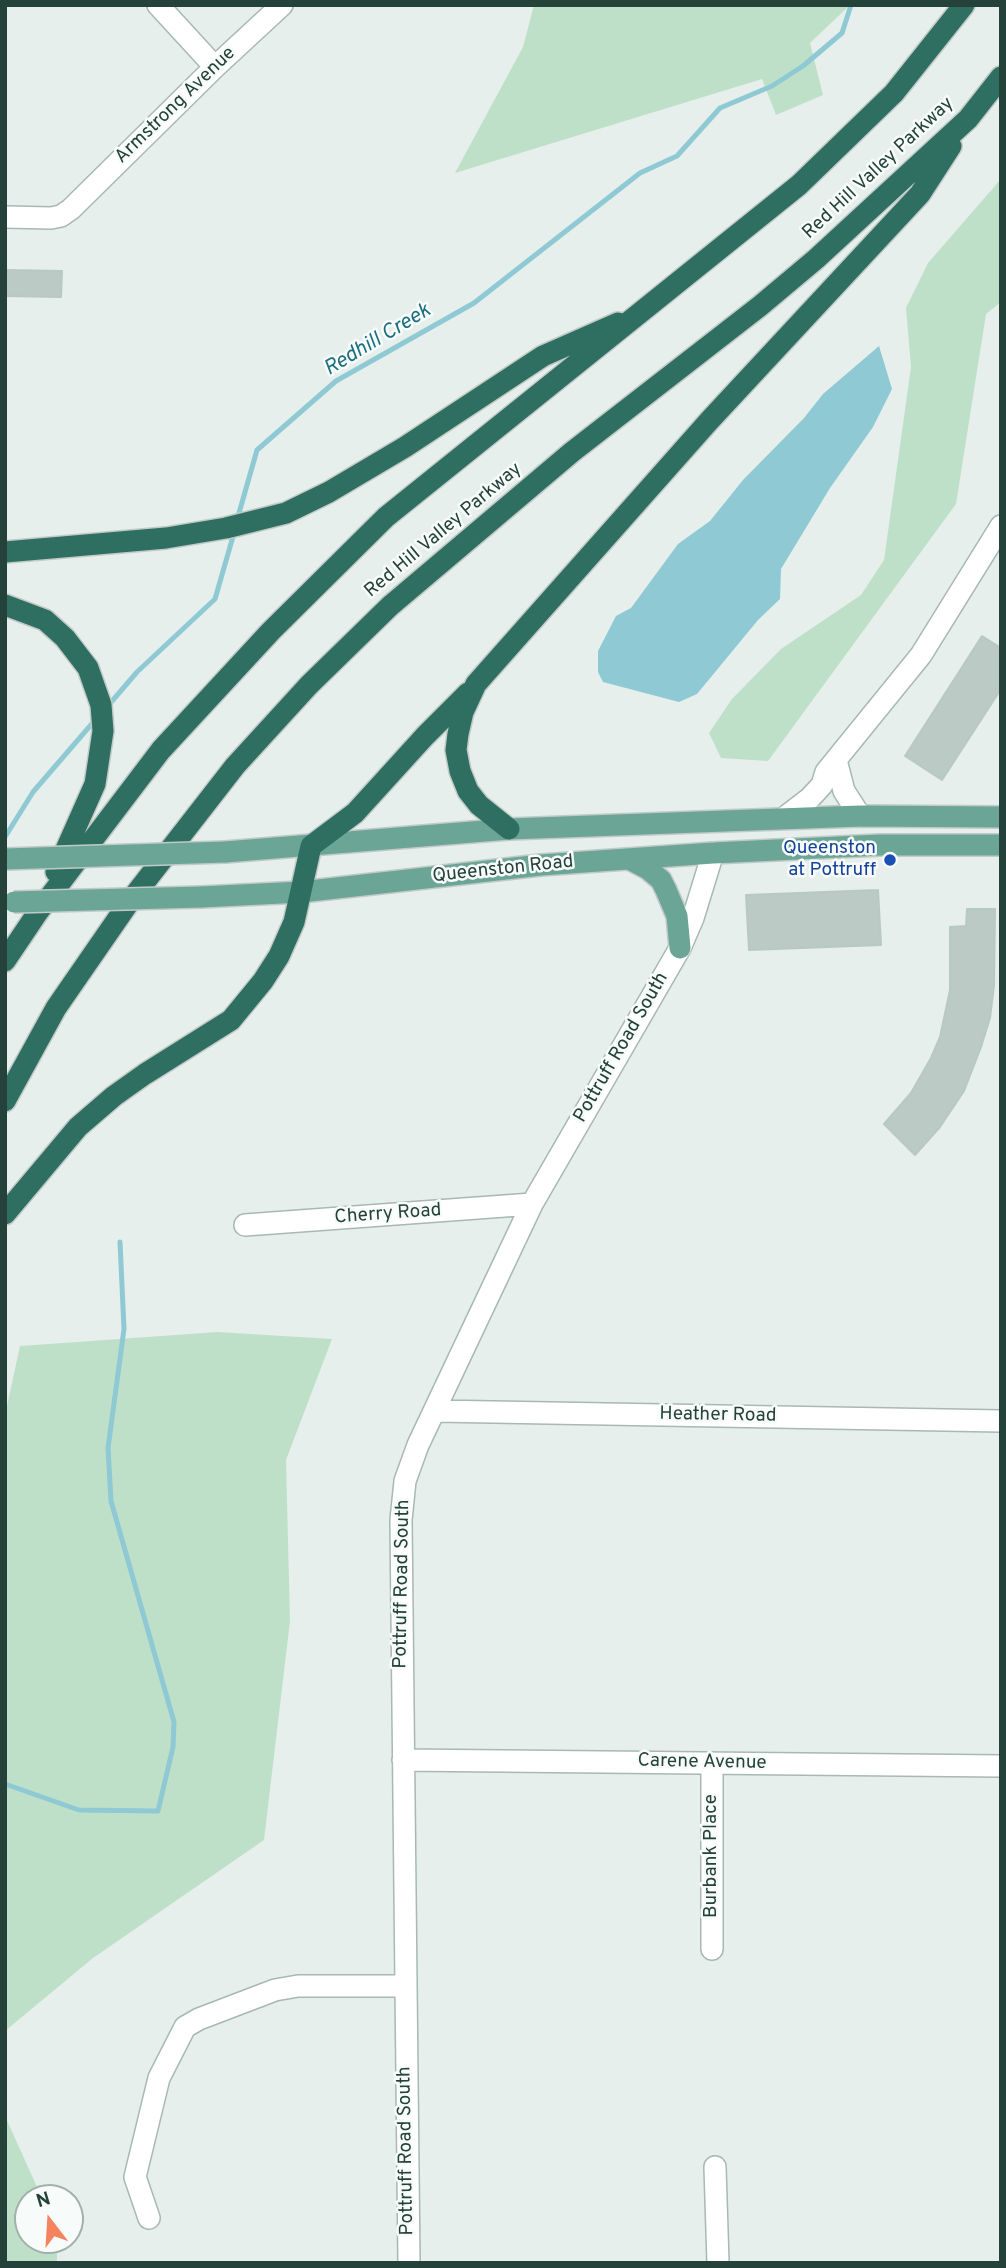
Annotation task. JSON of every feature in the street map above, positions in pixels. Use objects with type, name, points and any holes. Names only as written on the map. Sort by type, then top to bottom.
[{"type":"highway","points":[[5,961],[38,912],[162,750],[271,631],[386,517],[799,185],[894,93],[964,5]]},
{"type":"highway","name":"Red Hill Valley Parkway","points":[[5,1101],[56,1008],[130,901],[234,766],[309,685],[390,606],[572,452],[807,267],[968,119],[1001,77]]},
{"type":"highway","points":[[5,1214],[78,1127],[114,1096],[231,1020],[264,981],[279,956],[294,922],[311,846],[355,813],[477,684],[709,421],[920,194],[968,119]]},
{"type":"highway","points":[[5,552],[166,538],[226,528],[286,513],[329,492],[405,447],[543,356],[642,313]]},
{"type":"highway","points":[[5,605],[45,620],[65,638],[88,668],[101,705],[102,751],[95,784],[38,912]]},
{"type":"highway","points":[[477,684],[463,712],[458,734],[456,750],[460,771],[478,805],[509,829]]},
{"type":"main road","name":"Queenston Road","points":[[5,859],[225,852],[509,829],[860,816],[1001,817]]},
{"type":"main road","name":"Queenston Road","points":[[5,902],[301,892],[541,866],[713,853],[880,845],[1001,845]]},
{"type":"main road","points":[[629,859],[648,869],[666,890],[677,916],[680,948]]},
{"type":"street","points":[[158,5],[215,67]]},
{"type":"street","name":"Armstrong Avenue","points":[[5,217],[51,218],[61,216],[71,209],[282,5]]},
{"type":"street","points":[[784,818],[822,785],[836,760],[921,655],[1001,526]]},
{"type":"street","points":[[836,760],[844,791],[860,816]]},
{"type":"street","name":"Pottruff Road South","points":[[409,2263],[401,1520],[405,1481],[418,1445],[532,1204],[680,948],[693,918],[713,853]]},
{"type":"street","name":"Cherry Road","points":[[245,1225],[532,1204]]},
{"type":"street","name":"Heather Road","points":[[436,1411],[1001,1421]]},
{"type":"street","name":"Carene Avenue","points":[[403,1760],[1001,1766]]},
{"type":"street","name":"Burbank Place","points":[[712,1763],[712,1949]]},
{"type":"street","points":[[149,2218],[135,2177],[159,2078],[185,2026],[275,1990],[298,1986],[404,1986]]},
{"type":"street","points":[[715,2167],[718,2263]]},
{"type":"green space","points":[[534,5],[850,5],[810,43],[823,95],[776,115],[762,79],[455,173],[523,47]]},
{"type":"green space","points":[[1001,179],[1001,302],[986,314],[956,504],[768,761],[721,758],[709,733],[732,699],[781,649],[861,595],[884,560],[911,367],[906,308],[928,263]]},
{"type":"green space","points":[[218,1332],[332,1339],[286,1460],[290,1621],[264,1840],[93,1958],[5,2031],[5,1415],[20,1346]]},
{"type":"green space","points":[[5,2116],[36,2184],[14,2184],[14,2254],[57,2254],[57,2263],[5,2263]]},
{"type":"water","points":[[879,346],[892,389],[873,427],[830,488],[781,569],[780,599],[758,620],[697,694],[679,702],[603,682],[598,672],[598,651],[616,616],[631,608],[678,544],[710,521],[743,480],[804,418],[823,394]]},
{"type":"building","points":[[5,270],[62,271],[61,297],[5,296]]},
{"type":"building","points":[[982,636],[1001,648],[1001,689],[942,780],[905,756]]},
{"type":"building","points":[[878,890],[881,945],[749,950],[746,895]]},
{"type":"building","points":[[967,909],[995,909],[994,986],[990,1018],[964,1091],[940,1127],[915,1155],[884,1124],[911,1093],[940,1037],[950,990],[950,927],[966,926]]},
{"type":"waterway","name":"Redhill Creek","points":[[237,520],[257,450],[336,381],[474,303],[640,173],[677,156],[720,108],[772,86],[803,66],[842,33],[851,5]]},
{"type":"waterway","name":"Redhill Creek","points":[[107,707],[137,672],[215,599],[234,533]]},
{"type":"waterway","name":"Redhill Creek","points":[[5,837],[33,792],[96,719]]},
{"type":"waterway","points":[[5,1784],[79,1810],[158,1811],[173,1747],[174,1722],[111,1501],[108,1448],[124,1329],[120,1242]]},
{"type":"place","name":"Queenston at Pottruff","points":[[890,860]]}]
